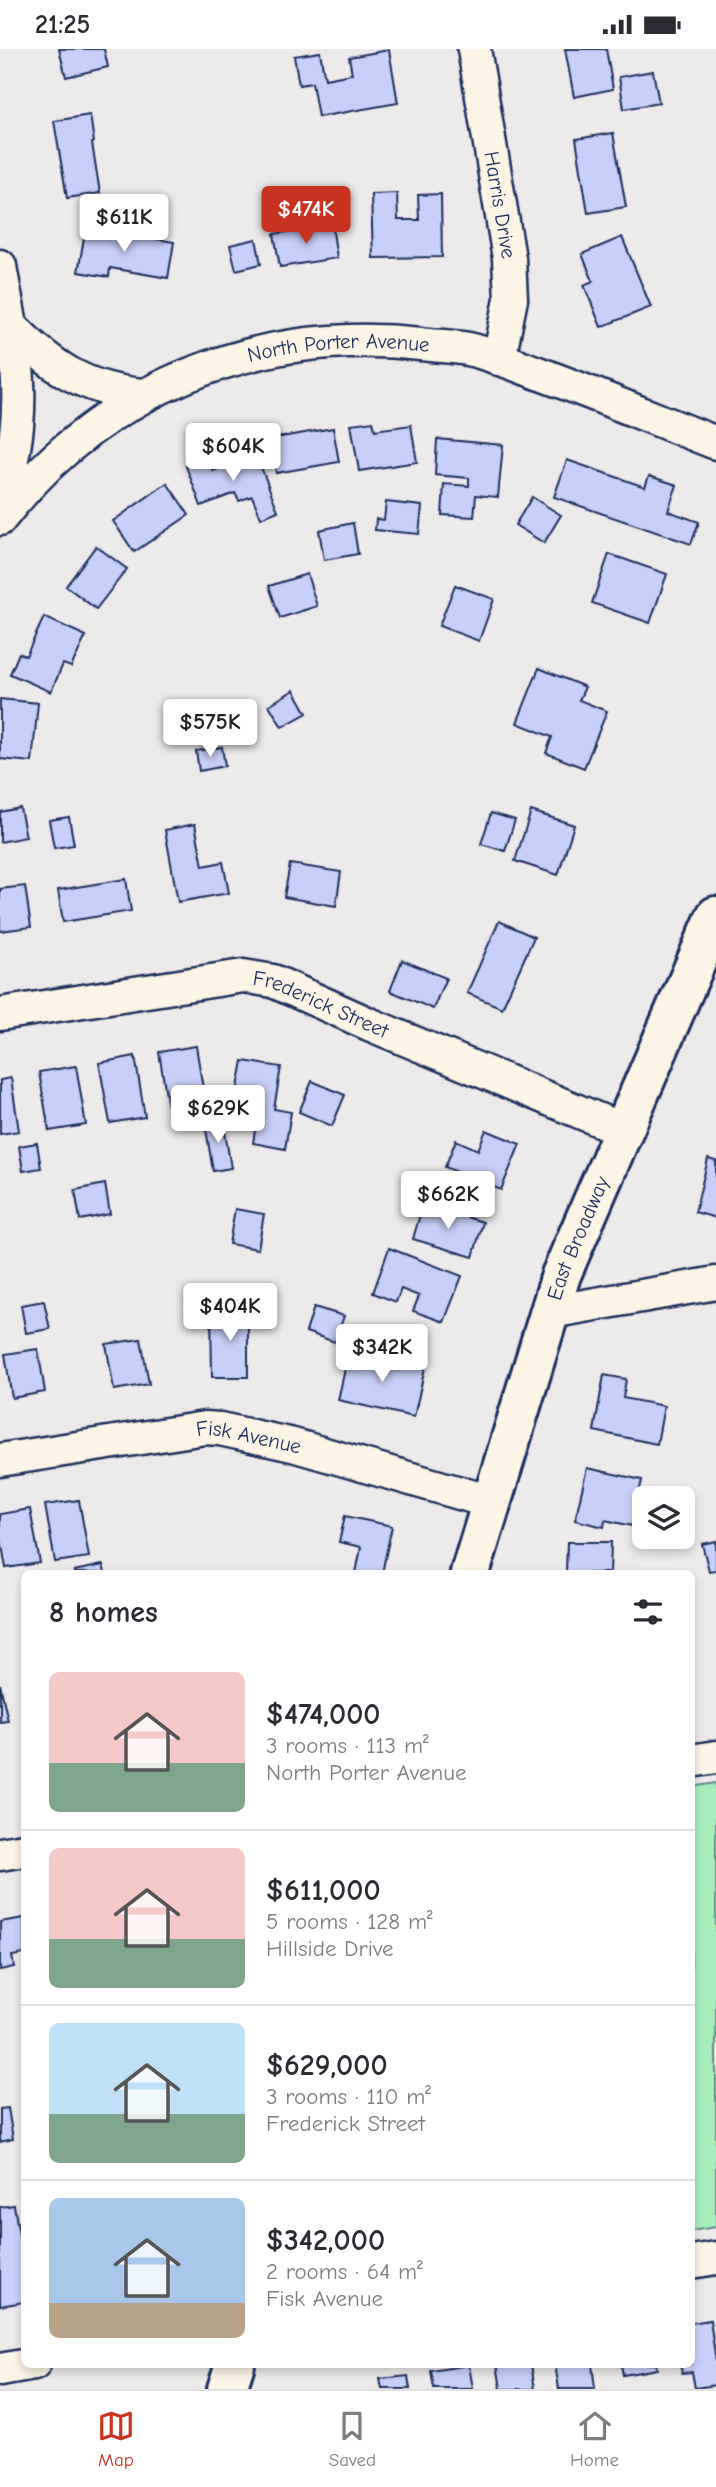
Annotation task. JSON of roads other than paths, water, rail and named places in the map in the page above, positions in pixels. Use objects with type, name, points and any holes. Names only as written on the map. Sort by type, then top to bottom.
[{"type":"main road","name":"East Broadway","points":[[471,1570],[561,1275],[716,916]]},
{"type":"main road","points":[[228,2389],[234,2368]]},
{"type":"street","name":"Harris Drive","points":[[474,49],[509,258],[511,299],[499,359]]},
{"type":"street","points":[[0,266],[19,382],[12,471],[0,504]]},
{"type":"street","points":[[10,325],[38,353],[66,373],[120,393],[144,394]]},
{"type":"street","name":"North Porter Avenue","points":[[0,519],[46,469],[118,410],[144,394],[243,355],[288,345],[338,340],[388,341],[455,348],[499,359],[716,443]]},
{"type":"street","name":"Frederick Street","points":[[0,1014],[243,976],[258,977],[273,981],[623,1131]]},
{"type":"street","points":[[550,1312],[716,1283]]},
{"type":"street","name":"Fisk Avenue","points":[[0,1460],[205,1428],[220,1429],[293,1445],[491,1502]]},
{"type":"street","points":[[695,1760],[716,1757]]},
{"type":"street","points":[[0,1854],[21,1850]]},
{"type":"street","points":[[695,2261],[716,2258]]},
{"type":"street","points":[[0,2370],[21,2366]]}]
